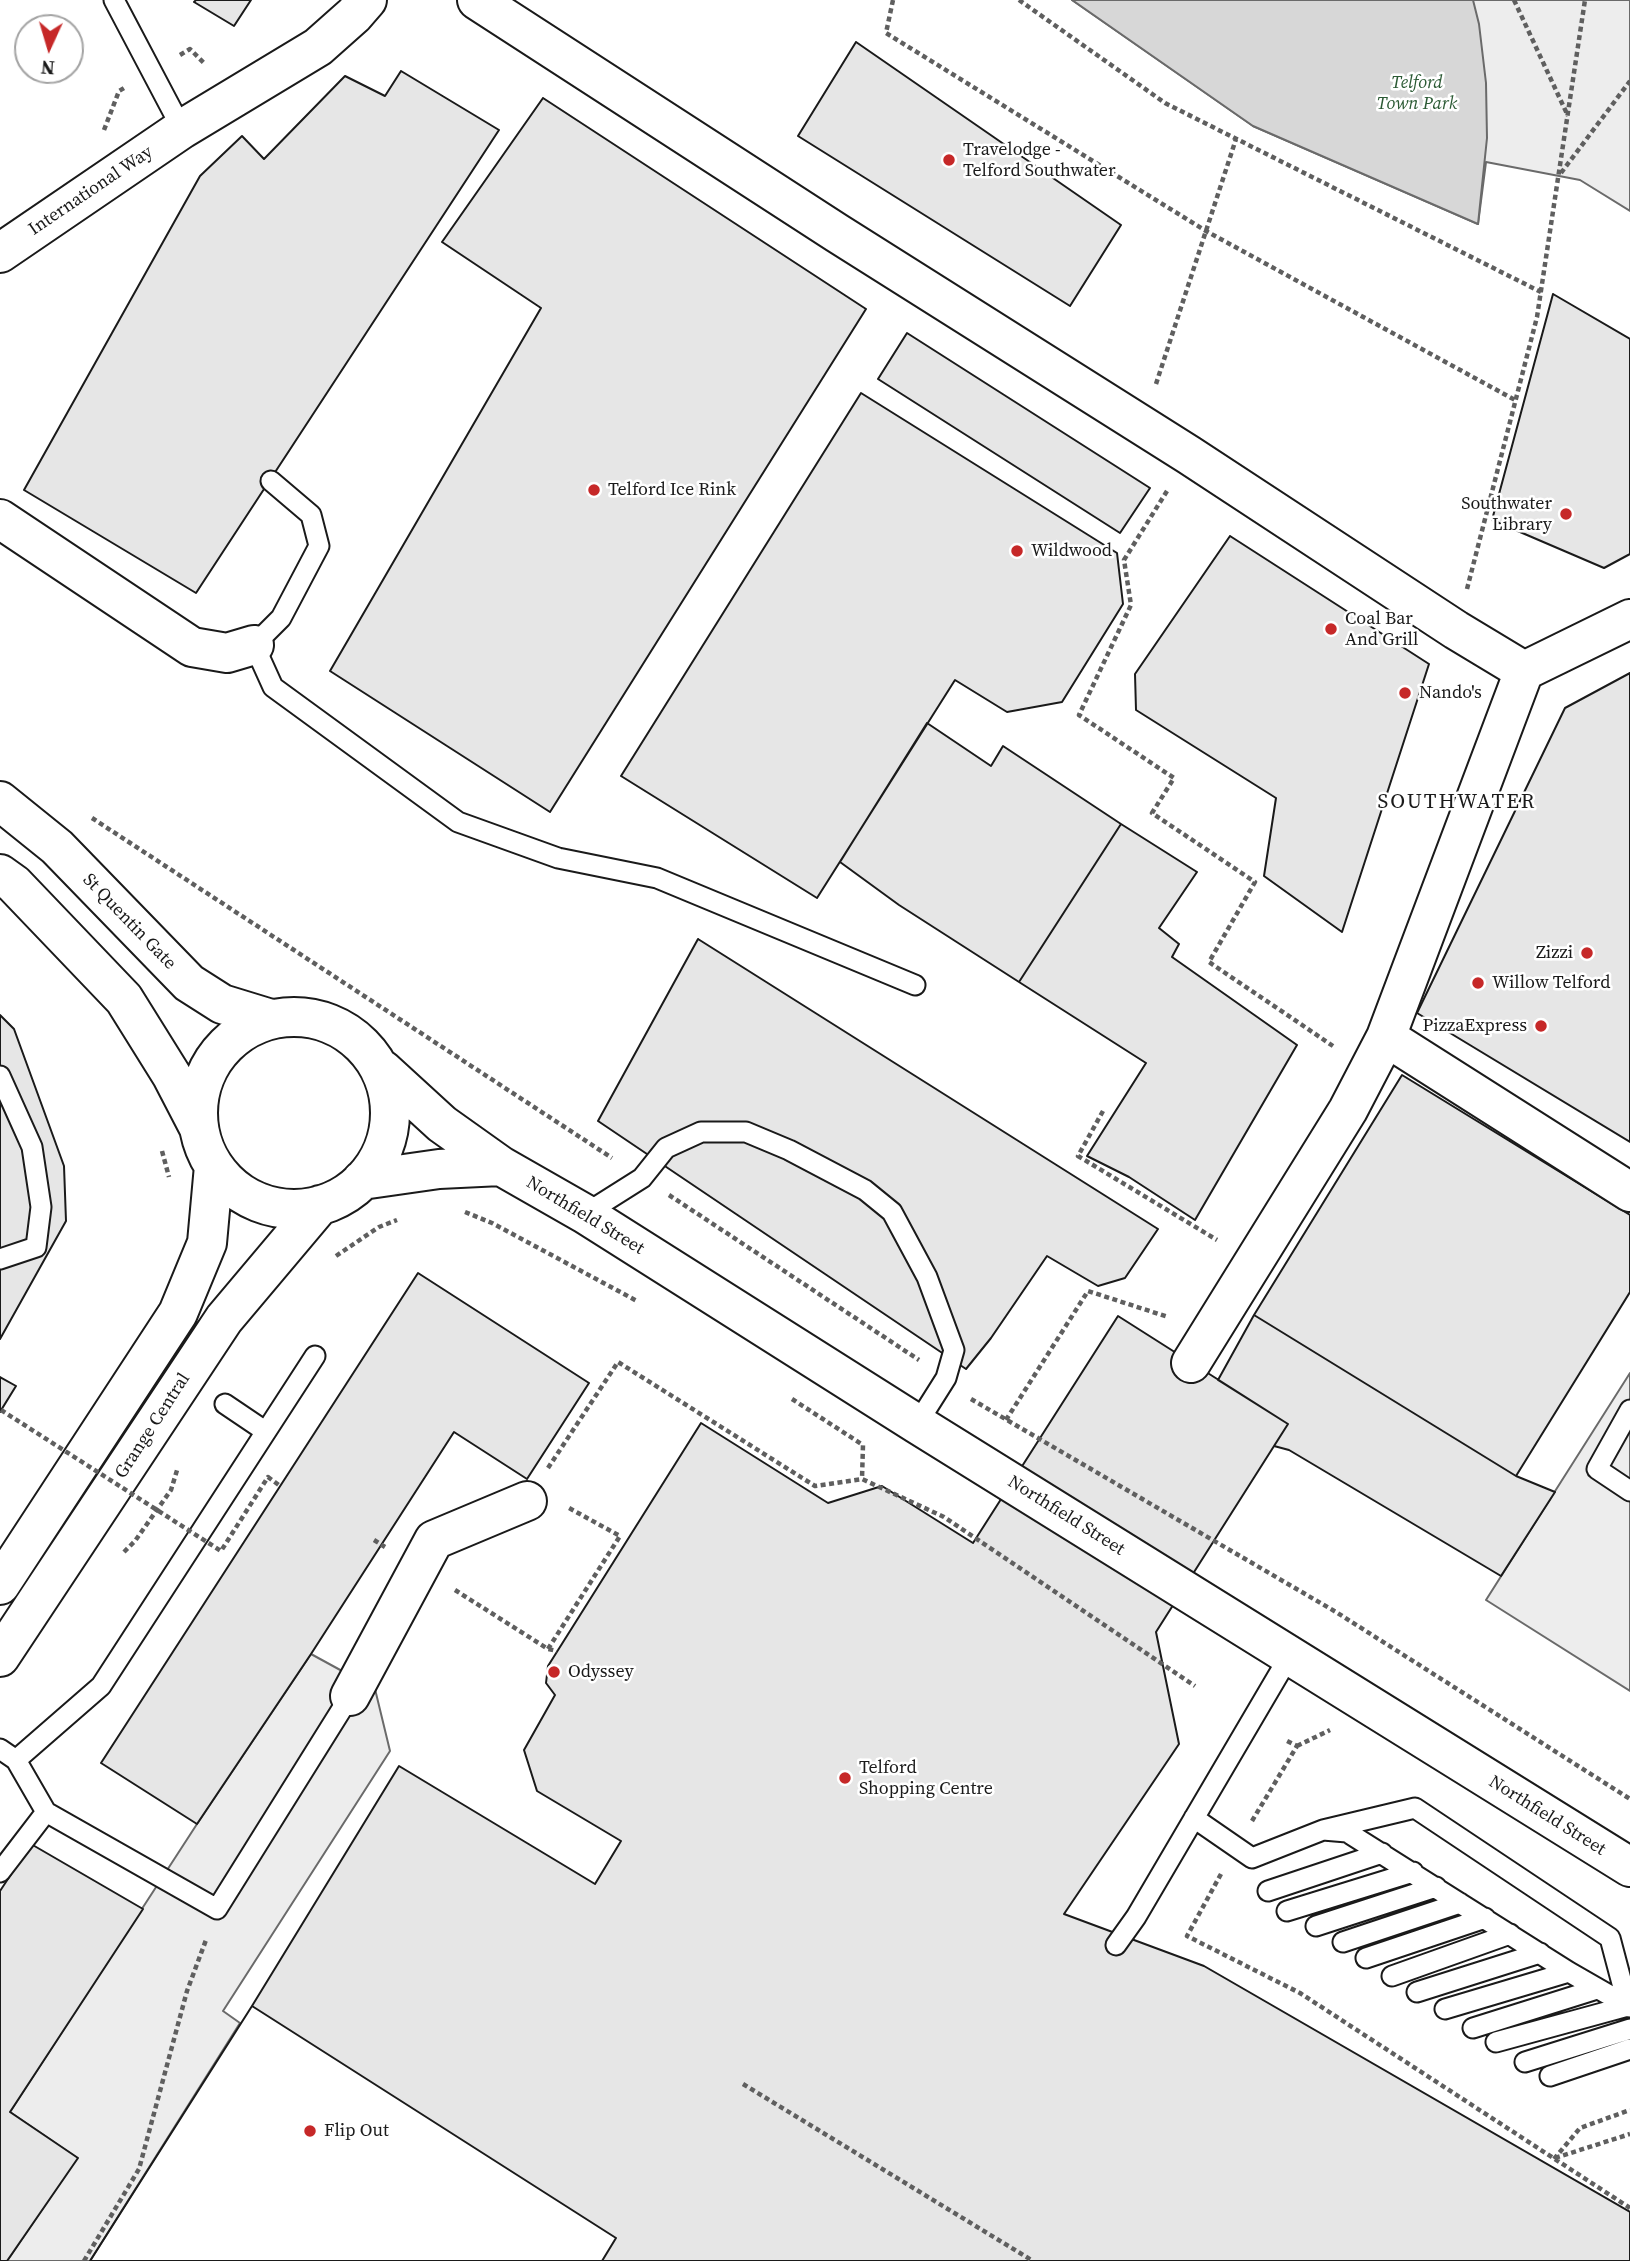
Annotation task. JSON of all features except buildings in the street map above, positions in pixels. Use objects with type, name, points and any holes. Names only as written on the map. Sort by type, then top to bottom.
[{"type":"street","name":"International Way","points":[[0,253],[182,129],[318,47],[367,0]]},
{"type":"street","points":[[477,0],[837,233],[1189,454],[1456,631],[1524,671]]},
{"type":"street","points":[[0,519],[192,647],[227,653],[254,645]]},
{"type":"street","points":[[1191,1363],[1348,1110],[1386,1037],[1524,671],[1630,619]]},
{"type":"street","name":"St Quentin Gate","points":[[0,801],[57,847],[189,983],[222,1004],[271,1019]]},
{"type":"street","points":[[0,874],[14,884],[124,999],[172,1076],[199,1128],[214,1166],[235,1188],[262,1204],[286,1208],[320,1205],[338,1199],[372,1170],[389,1131],[391,1110],[383,1070],[361,1044],[334,1025],[303,1017],[271,1019],[249,1028],[230,1042],[214,1059],[203,1081],[198,1105],[199,1128]]},
{"type":"street","points":[[1386,1037],[1630,1192]]},
{"type":"street","name":"Northfield Street","points":[[383,1070],[442,1124],[501,1166],[586,1214],[917,1424],[1630,1867]]},
{"type":"street","points":[[0,1586],[178,1313],[207,1243],[214,1166]]},
{"type":"street","points":[[362,1180],[439,1169],[501,1166]]},
{"type":"street","name":"Grange Central","points":[[0,1657],[224,1319],[320,1205]]},
{"type":"street","points":[[350,1696],[434,1540],[531,1495]]},
{"type":"lane","points":[[114,0],[182,129]]},
{"type":"lane","points":[[271,481],[311,515],[319,547],[281,618],[254,645],[272,687],[458,822],[558,858],[657,878],[915,985]]},
{"type":"lane","points":[[0,1076],[32,1147],[41,1207],[36,1247],[0,1259]]},
{"type":"lane","points":[[586,1214],[642,1178],[666,1148],[701,1132],[746,1132],[789,1150],[865,1190],[892,1212],[927,1277],[954,1350],[946,1378],[917,1424]]},
{"type":"lane","points":[[314,1356],[101,1686],[8,1755],[46,1812],[217,1909],[350,1696]]},
{"type":"lane","points":[[225,1404],[265,1431]]},
{"type":"lane","points":[[1630,1410],[1597,1469],[1630,1492]]},
{"type":"lane","points":[[1116,1945],[1136,1917],[1290,1655]]},
{"type":"lane","points":[[1194,1818],[1252,1858],[1323,1830],[1415,1808],[1611,1937],[1629,2006]]},
{"type":"lane","points":[[0,1872],[46,1812]]},
{"type":"lane","points":[[1323,1830],[1347,1832],[1569,1972],[1629,2006]]},
{"type":"lane","points":[[1268,1891],[1382,1853]]},
{"type":"lane","points":[[1287,1911],[1413,1872]]},
{"type":"lane","points":[[1316,1926],[1436,1886]]},
{"type":"lane","points":[[1343,1942],[1460,1903]]},
{"type":"lane","points":[[1366,1958],[1485,1918]]},
{"type":"lane","points":[[1392,1976],[1510,1934]]},
{"type":"lane","points":[[1417,1992],[1540,1954]]},
{"type":"lane","points":[[1445,2009],[1569,1972]]},
{"type":"lane","points":[[1473,2028],[1597,1989]]},
{"type":"lane","points":[[1496,2042],[1629,2006]]},
{"type":"lane","points":[[1525,2062],[1630,2029]]},
{"type":"lane","points":[[1550,2076],[1630,2049]]},
{"type":"path","points":[[893,0],[886,33],[1206,231],[1516,400]]},
{"type":"path","points":[[1018,0],[1165,103],[1541,292]]},
{"type":"path","points":[[1514,0],[1568,117]]},
{"type":"path","points":[[1456,631],[1537,317],[1585,0]]},
{"type":"path","points":[[1559,176],[1630,81]]},
{"type":"path","points":[[1142,425],[1236,139]]},
{"type":"path","points":[[1189,454],[1124,559],[1131,606],[1079,715],[1174,778],[1152,813],[1255,883],[1209,962],[1368,1070]]},
{"type":"path","points":[[90,817],[946,1378],[976,1403],[1336,1612],[1630,1799]]},
{"type":"path","points":[[1103,1111],[1078,1156],[1254,1262]]},
{"type":"path","points":[[160,1144],[170,1181]]},
{"type":"path","points":[[458,1209],[492,1223],[644,1304]]},
{"type":"path","points":[[326,1263],[379,1227],[401,1219]]},
{"type":"path","points":[[1006,1420],[1088,1291],[1211,1331]]},
{"type":"path","points":[[548,1648],[620,1536],[531,1495],[618,1362],[815,1486],[862,1479],[944,1517],[1195,1686]]},
{"type":"path","points":[[790,1398],[863,1446],[862,1479]]},
{"type":"path","points":[[1,1410],[221,1551],[268,1477],[280,1486]]},
{"type":"path","points":[[44,1448],[52,1437]]},
{"type":"path","points":[[117,1558],[135,1541],[172,1490],[178,1474],[178,1463]]},
{"type":"path","points":[[374,1540],[385,1547]]},
{"type":"path","points":[[443,1584],[557,1651]]},
{"type":"path","points":[[1284,1740],[1297,1746],[1236,1847],[1187,1936],[1300,1993],[1630,2208]]},
{"type":"path","points":[[84,2261],[139,2169],[187,1991],[217,1909]]},
{"type":"path","points":[[743,2084],[1033,2261]]},
{"type":"path","points":[[1554,2159],[1580,2128],[1630,2110]]},
{"type":"path","points":[[1554,2159],[1630,2134]]},
{"type":"shaded area","name":"Telford Town Park","points":[[1072,0],[1630,0],[1630,211],[1580,180],[1486,162],[1478,224],[1253,126]]},
{"type":"shaded area","name":"Telford Town Park","points":[[1072,0],[1473,0],[1479,24],[1486,83],[1487,138],[1478,224],[1253,126]]},
{"type":"shaded area","points":[[1630,1373],[1630,1691],[1486,1600]]},
{"type":"shaded area","points":[[311,1654],[375,1689],[390,1751],[223,2011],[240,2023],[90,2261],[7,2261],[77,2158],[10,2112]]},
{"type":"place","name":"Travelodge - Telford Southwater","points":[[949,160]]},
{"type":"place","name":"Telford Ice Rink","points":[[594,490]]},
{"type":"place","name":"Southwater Library","points":[[1566,514]]},
{"type":"place","name":"Wildwood","points":[[1017,551]]},
{"type":"place","name":"Coal Bar And Grill","points":[[1331,629]]},
{"type":"place","name":"Nando's","points":[[1405,693]]},
{"type":"place","name":"Zizzi","points":[[1587,953]]},
{"type":"place","name":"Willow Telford","points":[[1478,983]]},
{"type":"place","name":"PizzaExpress","points":[[1541,1026]]},
{"type":"place","name":"Odyssey","points":[[554,1672]]},
{"type":"place","name":"Telford Shopping Centre","points":[[845,1778]]},
{"type":"place","name":"Flip Out","points":[[310,2131]]},
{"type":"district","name":"SOUTHWATER","points":[[1457,803]]}]
